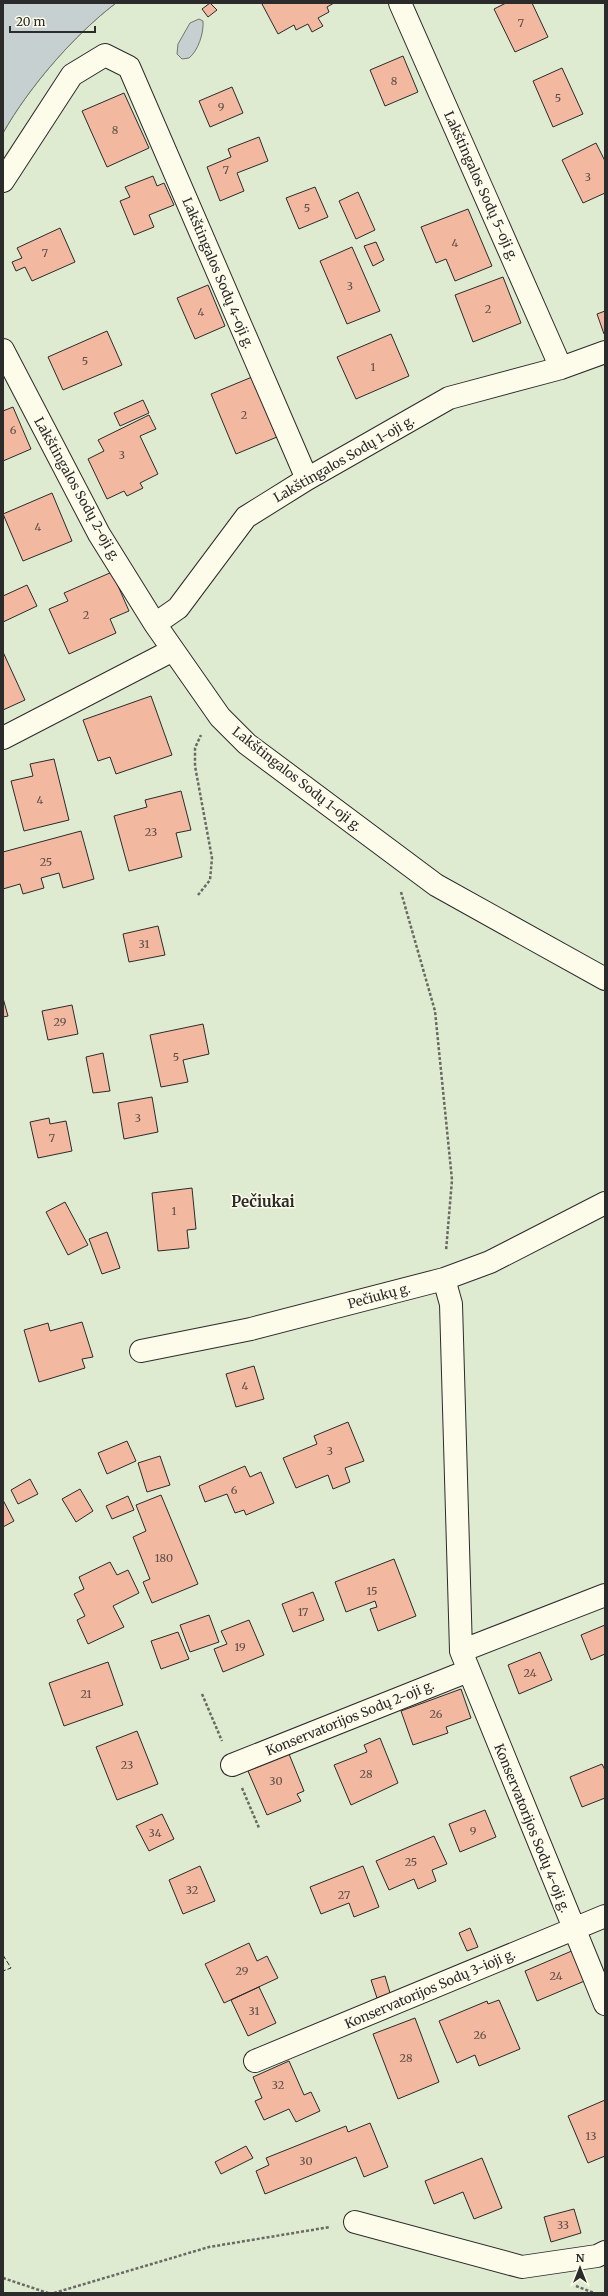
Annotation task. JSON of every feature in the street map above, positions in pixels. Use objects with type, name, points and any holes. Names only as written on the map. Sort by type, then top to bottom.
[{"type":"street","name":"Lakštingalos Sodų 5-oji g.","points":[[400,3],[561,368]]},
{"type":"street","name":"Lakštingalos Sodų 4-oji g.","points":[[3,181],[72,75],[105,55],[129,67],[307,479]]},
{"type":"street","name":"Lakštingalos Sodų 2-oji g.","points":[[3,350],[99,534],[155,624]]},
{"type":"street","name":"Lakštingalos Sodų 1-oji g.","points":[[605,352],[561,368],[449,398],[307,479],[246,517],[178,608],[155,624],[220,717],[247,744],[436,885],[605,979]]},
{"type":"street","points":[[3,738],[173,650]]},
{"type":"street","name":"Pečiukų g.","points":[[141,1351],[251,1329],[444,1279],[490,1262],[605,1203]]},
{"type":"street","points":[[444,1279],[451,1304],[464,1661]]},
{"type":"street","name":"Konservatorijos Sodų 2-oji g.","points":[[232,1765],[464,1661],[605,1595]]},
{"type":"street","name":"Konservatorijos Sodų 4-oji g.","points":[[464,1661],[573,1930],[605,2004]]},
{"type":"street","name":"Konservatorijos Sodų 3-ioji g.","points":[[255,2061],[605,1916]]},
{"type":"street","points":[[355,2222],[522,2267],[597,2256],[605,2252]]},
{"type":"path","points":[[198,895],[210,880],[212,858],[195,766],[195,748],[203,731],[220,717]]},
{"type":"path","points":[[401,889],[435,1011],[452,1180],[444,1279]]},
{"type":"path","points":[[54,2293],[209,2247],[355,2222]]},
{"type":"path","points":[[3,2278],[48,2293]]},
{"type":"green space","points":[[116,3],[605,3],[605,2293],[3,2293],[3,133],[39,80],[84,30]]},
{"type":"shaded area","points":[[3,3],[116,3],[84,30],[39,80],[3,133]]},
{"type":"shaded area","points":[[199,19],[203,21],[203,26],[198,46],[189,58],[182,59],[177,54],[178,44],[190,23]]},
{"type":"building","points":[[210,3],[217,10],[208,17],[202,9]]},
{"type":"building","points":[[334,3],[327,7],[329,12],[318,18],[323,26],[312,32],[308,24],[296,30],[294,25],[278,34],[262,4]]},
{"type":"building","points":[[506,3],[532,3],[548,37],[515,52],[494,9]]},
{"type":"building","points":[[403,56],[418,92],[385,106],[370,70]]},
{"type":"building","points":[[562,68],[583,114],[553,127],[533,81]]},
{"type":"building","points":[[232,87],[243,113],[210,127],[199,101]]},
{"type":"building","points":[[124,93],[149,148],[107,167],[82,111]]},
{"type":"building","points":[[259,137],[268,161],[237,173],[244,191],[220,201],[207,167],[231,157],[228,149]]},
{"type":"building","points":[[596,143],[605,161],[605,193],[583,203],[562,160]]},
{"type":"building","points":[[153,176],[157,186],[164,183],[174,205],[149,215],[154,227],[134,235],[120,201],[130,197],[125,187]]},
{"type":"building","points":[[315,187],[328,217],[299,229],[286,198]]},
{"type":"building","points":[[358,192],[375,230],[356,239],[339,201]]},
{"type":"building","points":[[468,209],[492,266],[455,281],[446,259],[436,263],[421,227]]},
{"type":"building","points":[[60,228],[75,262],[32,281],[25,267],[16,271],[12,262],[22,258],[17,248]]},
{"type":"building","points":[[376,242],[384,260],[373,266],[364,246]]},
{"type":"building","points":[[352,247],[380,311],[347,324],[320,261]]},
{"type":"building","points":[[503,277],[521,323],[473,342],[455,295]]},
{"type":"building","points":[[208,285],[225,326],[195,339],[177,298]]},
{"type":"building","points":[[605,311],[605,334],[604,334],[597,314]]},
{"type":"building","points":[[107,331],[122,365],[63,390],[48,357]]},
{"type":"building","points":[[391,334],[409,376],[356,399],[337,357]]},
{"type":"building","points":[[252,377],[277,437],[236,454],[211,394]]},
{"type":"building","points":[[143,400],[149,413],[120,426],[114,413]]},
{"type":"building","points":[[13,407],[31,449],[3,461],[3,411]]},
{"type":"building","points":[[149,415],[156,429],[140,436],[158,474],[140,483],[143,488],[127,496],[124,491],[107,499],[88,459],[104,451],[98,440]]},
{"type":"building","points":[[52,493],[72,541],[23,561],[3,514]]},
{"type":"building","points":[[112,572],[129,611],[110,619],[116,633],[69,654],[49,609],[68,601],[64,593]]},
{"type":"building","points":[[27,585],[37,606],[3,622],[3,596]]},
{"type":"building","points":[[3,652],[25,700],[3,710]]},
{"type":"building","points":[[151,696],[172,755],[116,774],[110,757],[98,761],[83,720]]},
{"type":"building","points":[[54,759],[69,820],[24,831],[11,781],[33,776],[30,764]]},
{"type":"building","points":[[181,791],[191,830],[176,833],[182,857],[129,871],[114,816],[147,807],[145,800]]},
{"type":"building","points":[[81,831],[94,879],[63,888],[59,873],[41,878],[44,888],[23,894],[20,884],[3,889],[3,852]]},
{"type":"building","points":[[158,926],[165,955],[129,962],[123,934]]},
{"type":"building","points":[[3,998],[8,1016],[3,1017]]},
{"type":"building","points":[[72,1005],[78,1034],[48,1040],[42,1011]]},
{"type":"building","points":[[203,1024],[209,1054],[183,1060],[188,1082],[161,1087],[150,1035]]},
{"type":"building","points":[[103,1053],[110,1091],[93,1093],[86,1057]]},
{"type":"building","points":[[152,1097],[158,1132],[124,1139],[118,1103]]},
{"type":"building","points":[[49,1118],[50,1124],[66,1121],[72,1151],[38,1158],[30,1122]]},
{"type":"building","points":[[192,1188],[196,1229],[187,1230],[189,1248],[158,1251],[152,1193]]},
{"type":"building","points":[[65,1202],[88,1245],[68,1255],[46,1212]]},
{"type":"building","points":[[107,1232],[120,1268],[102,1274],[89,1239]]},
{"type":"building","points":[[82,1322],[93,1357],[82,1359],[85,1368],[39,1382],[24,1330],[48,1323],[50,1331]]},
{"type":"building","points":[[254,1366],[264,1399],[236,1407],[226,1374]]},
{"type":"building","points":[[348,1422],[364,1461],[345,1468],[350,1482],[333,1489],[328,1475],[296,1488],[283,1458],[317,1444],[314,1436]]},
{"type":"building","points":[[127,1441],[136,1461],[107,1474],[98,1453]]},
{"type":"building","points":[[160,1456],[170,1485],[147,1492],[138,1463]]},
{"type":"building","points":[[245,1466],[250,1477],[261,1472],[274,1503],[246,1515],[244,1510],[235,1513],[227,1494],[205,1502],[199,1486]]},
{"type":"building","points":[[30,1479],[38,1494],[18,1504],[11,1490]]},
{"type":"building","points":[[80,1489],[93,1511],[76,1522],[62,1499]]},
{"type":"building","points":[[161,1495],[198,1584],[152,1603],[143,1582],[150,1579],[133,1537],[146,1531],[136,1505]]},
{"type":"building","points":[[128,1496],[134,1510],[112,1519],[106,1506]]},
{"type":"building","points":[[3,1500],[14,1521],[3,1527]]},
{"type":"building","points":[[394,1559],[416,1616],[378,1631],[370,1609],[377,1607],[375,1601],[346,1612],[335,1582]]},
{"type":"building","points":[[110,1562],[117,1575],[128,1570],[139,1593],[113,1606],[124,1627],[88,1644],[77,1620],[85,1616],[74,1594],[84,1589],[79,1577]]},
{"type":"building","points":[[313,1592],[324,1620],[293,1632],[282,1604]]},
{"type":"building","points":[[209,1615],[219,1642],[190,1652],[180,1625]]},
{"type":"building","points":[[249,1620],[264,1655],[223,1672],[214,1649],[227,1644],[221,1631]]},
{"type":"building","points":[[605,1625],[605,1654],[591,1660],[581,1635]]},
{"type":"building","points":[[178,1632],[189,1659],[161,1669],[151,1641]]},
{"type":"building","points":[[540,1652],[552,1680],[519,1694],[508,1665]]},
{"type":"building","points":[[108,1662],[123,1705],[64,1726],[49,1683]]},
{"type":"building","points":[[461,1689],[471,1718],[446,1727],[448,1733],[413,1745],[401,1711]]},
{"type":"building","points":[[137,1731],[158,1784],[117,1800],[96,1747]]},
{"type":"building","points":[[380,1738],[398,1783],[351,1805],[334,1765],[367,1752],[364,1745]]},
{"type":"building","points":[[289,1754],[304,1791],[297,1794],[301,1801],[267,1815],[248,1771]]},
{"type":"building","points":[[602,1764],[605,1770],[605,1798],[582,1807],[570,1777]]},
{"type":"building","points":[[485,1810],[496,1837],[460,1852],[449,1824]]},
{"type":"building","points":[[162,1814],[174,1839],[149,1851],[136,1826]]},
{"type":"building","points":[[434,1836],[447,1864],[432,1870],[436,1881],[418,1889],[414,1879],[389,1890],[376,1861]]},
{"type":"building","points":[[200,1866],[215,1901],[183,1914],[169,1880]]},
{"type":"building","points":[[363,1866],[379,1907],[354,1917],[349,1903],[321,1914],[310,1887]]},
{"type":"building","points":[[470,1928],[478,1947],[467,1951],[459,1933]]},
{"type":"building","points":[[249,1943],[257,1961],[267,1956],[278,1978],[224,2003],[205,1964]]},
{"type":"building","points":[[574,1950],[587,1980],[537,2001],[525,1971]]},
{"type":"building","points":[[385,1976],[390,1993],[377,1998],[371,1980]]},
{"type":"building","points":[[259,1987],[276,2023],[248,2036],[231,2000]]},
{"type":"building","points":[[499,2000],[520,2049],[479,2066],[475,2055],[457,2063],[439,2021],[487,2001],[488,2004]]},
{"type":"building","points":[[415,2018],[439,2082],[398,2099],[373,2034]]},
{"type":"building","points":[[289,2061],[304,2095],[311,2092],[320,2111],[296,2122],[289,2109],[264,2120],[255,2101],[262,2098],[253,2077]]},
{"type":"building","points":[[605,2100],[605,2156],[588,2163],[568,2116]]},
{"type":"building","points":[[370,2123],[388,2167],[364,2177],[356,2157],[265,2194],[256,2171],[269,2165],[266,2158],[346,2126],[348,2132]]},
{"type":"building","points":[[246,2146],[253,2158],[221,2174],[215,2162]]},
{"type":"building","points":[[482,2158],[502,2208],[474,2219],[463,2192],[434,2204],[425,2181]]},
{"type":"building","points":[[574,2209],[581,2233],[551,2242],[544,2217]]},
{"type":"fence","points":[[3,1955],[11,1968],[3,1971]]},
{"type":"district","name":"Pečiukai","points":[[263,1201]]}]
